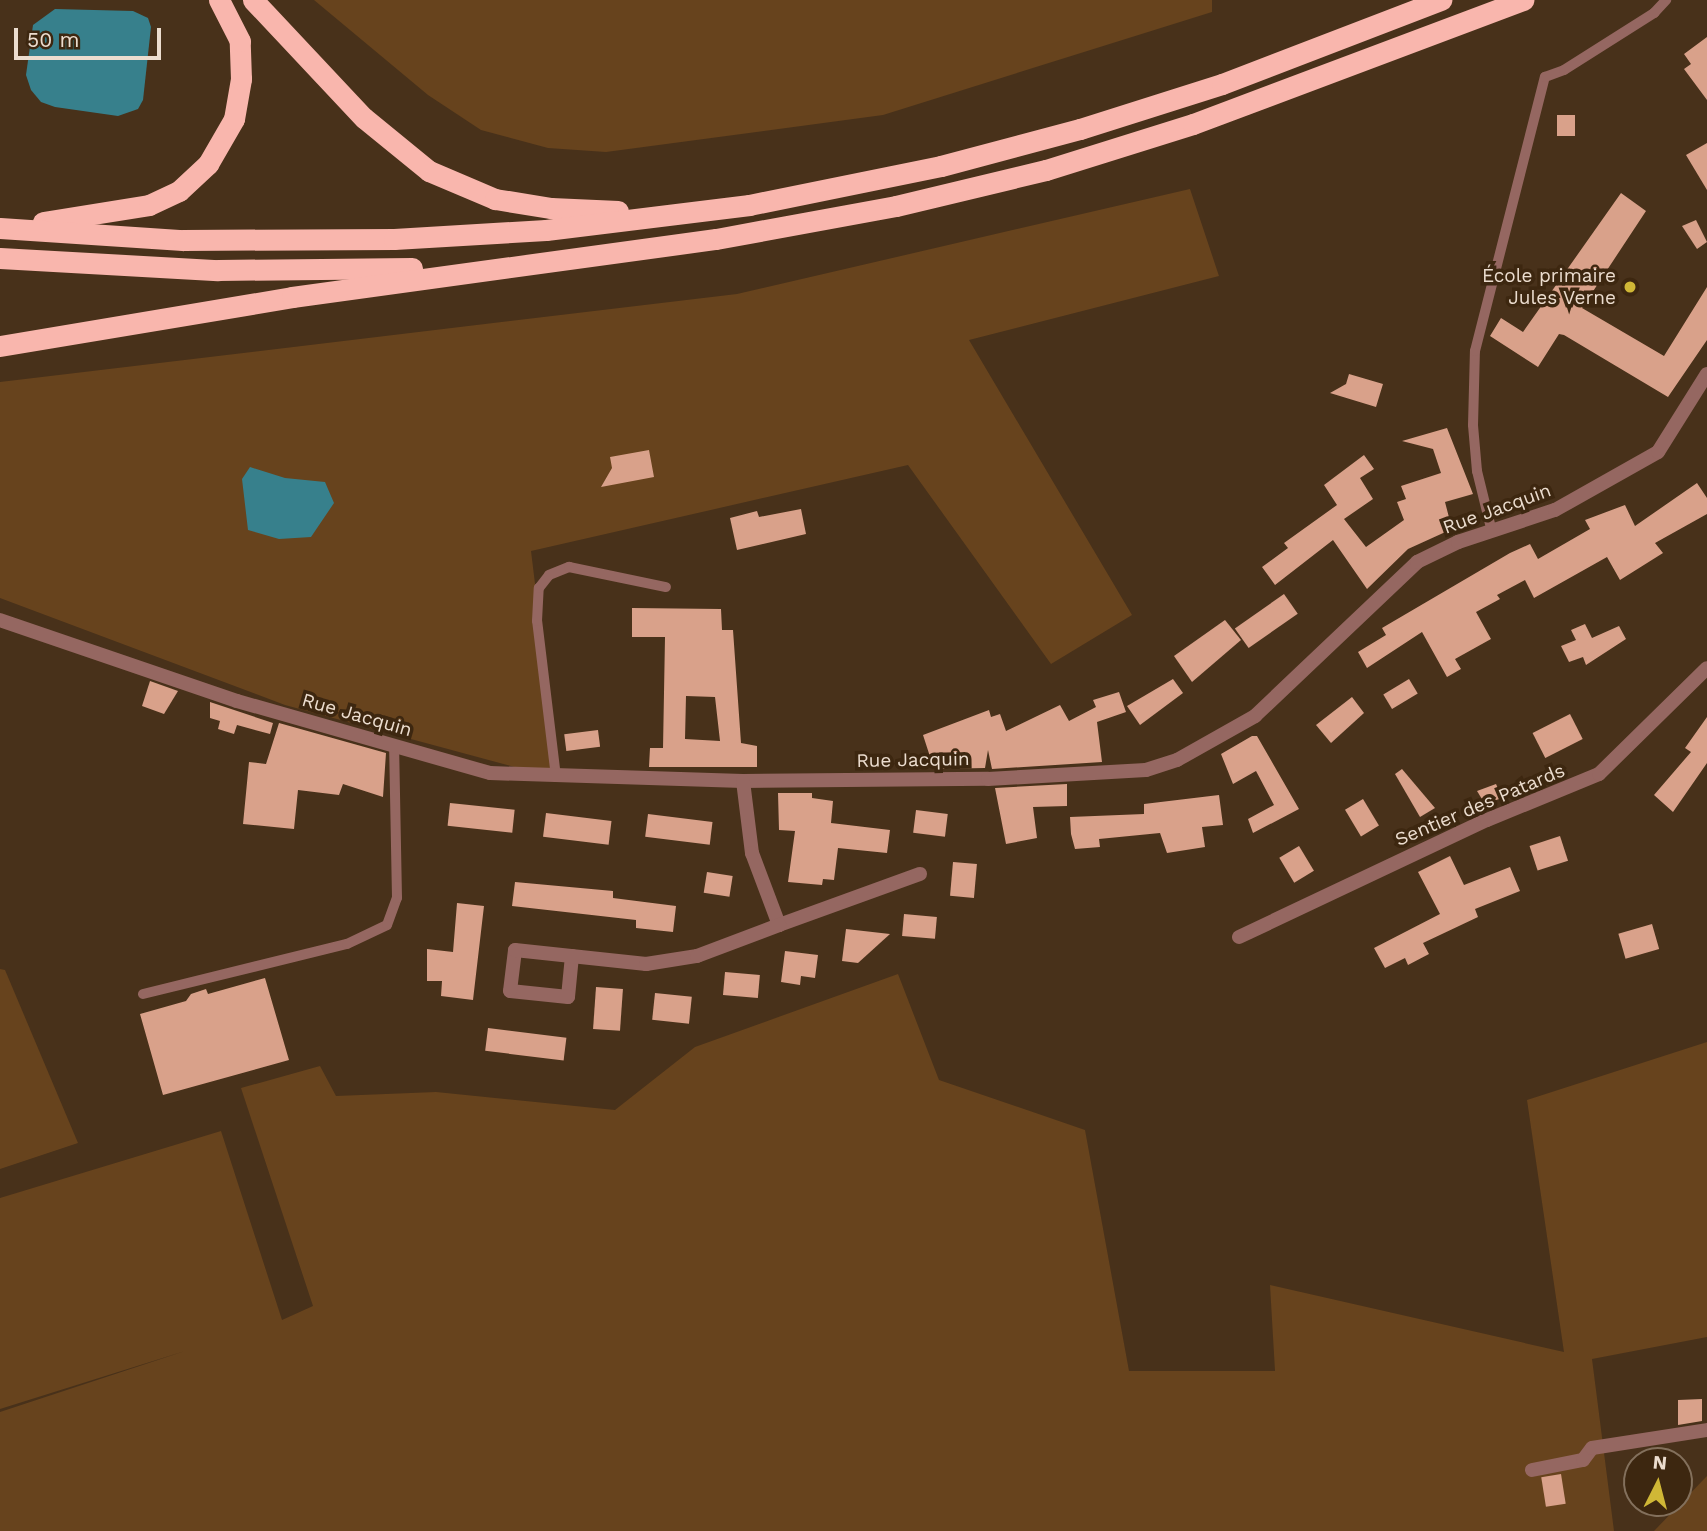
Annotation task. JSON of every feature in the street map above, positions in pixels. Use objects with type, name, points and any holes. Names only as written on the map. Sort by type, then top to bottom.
[{"type":"highway","points":[[0,226],[129,211],[164,199],[197,177],[227,135],[241,79],[240,41],[219,0]]},
{"type":"highway","points":[[253,0],[383,136],[450,183],[495,199],[551,208],[718,209]]},
{"type":"highway","points":[[0,226],[183,240],[369,240],[546,230],[718,209],[870,182],[1068,133],[1222,84],[1441,0]]},
{"type":"highway","points":[[0,346],[787,227],[1046,170],[1304,85],[1523,0]]},
{"type":"highway","points":[[0,258],[143,268],[280,271],[557,260]]},
{"type":"street","name":"Rue Jacquin","points":[[0,620],[237,701],[490,773],[743,782],[1086,775],[1146,770],[1177,761],[1255,716],[1418,562],[1458,542],[1555,510],[1658,452],[1707,374]]},
{"type":"street","name":"Sentier des Patards","points":[[1239,936],[1487,820],[1599,774],[1707,668]]},
{"type":"street","points":[[743,782],[752,853],[779,925]]},
{"type":"street","points":[[572,956],[568,997],[510,990],[515,950],[572,956],[646,964],[697,956],[920,874]]},
{"type":"street","points":[[1532,1469],[1583,1460],[1592,1448],[1707,1430]]},
{"type":"lane","points":[[1492,532],[1477,471],[1473,425],[1475,351],[1545,77],[1609,41],[1666,0]]},
{"type":"lane","points":[[556,777],[537,621],[539,589],[549,575],[569,567],[666,587]]},
{"type":"lane","points":[[143,994],[347,944],[387,925],[397,898],[394,746]]},
{"type":"shaded area","points":[[314,0],[1212,0],[1212,12],[883,115],[606,152],[548,148],[481,130],[428,95]]},
{"type":"shaded area","points":[[1190,189],[1219,276],[969,340],[1132,615],[1051,664],[908,465],[531,551],[559,779],[285,705],[0,598],[0,382],[737,294]]},
{"type":"shaded area","points":[[0,969],[5,970],[78,1143],[0,1169]]},
{"type":"shaded area","points":[[898,974],[939,1080],[1085,1130],[1129,1371],[1275,1371],[1270,1285],[1564,1352],[1527,1100],[1707,1042],[1707,1337],[1592,1359],[1614,1531],[0,1531],[0,1412],[185,1351],[0,1409],[0,1198],[221,1131],[282,1320],[313,1306],[241,1088],[320,1066],[336,1096],[436,1092],[615,1110],[695,1047]]},
{"type":"shaded area","points":[[1707,1476],[1707,1531],[1654,1531],[1667,1517],[1693,1517],[1693,1491]]},
{"type":"water","points":[[55,9],[133,11],[148,18],[151,27],[143,100],[138,109],[118,116],[55,107],[41,102],[31,90],[26,75],[33,25]]},
{"type":"water","points":[[250,467],[285,478],[325,482],[334,503],[311,537],[279,539],[248,530],[242,479]]},
{"type":"building","points":[[1707,37],[1707,100],[1684,69],[1691,64],[1684,54]]},
{"type":"building","points":[[1557,115],[1575,115],[1575,136],[1557,136]]},
{"type":"building","points":[[1707,143],[1707,190],[1686,155]]},
{"type":"building","points":[[1621,193],[1646,211],[1582,308],[1664,356],[1707,287],[1707,340],[1668,397],[1564,335],[1559,334],[1538,367],[1490,336],[1501,318],[1523,332]]},
{"type":"building","points":[[1696,220],[1707,242],[1697,249],[1682,226]]},
{"type":"building","points":[[1349,374],[1383,384],[1376,407],[1330,393],[1346,384]]},
{"type":"building","points":[[1447,428],[1473,494],[1445,502],[1452,529],[1408,549],[1367,589],[1333,540],[1275,585],[1262,567],[1288,548],[1284,543],[1337,505],[1324,485],[1364,455],[1374,469],[1360,478],[1373,499],[1344,519],[1366,547],[1404,520],[1397,502],[1406,499],[1401,486],[1441,473],[1433,449],[1402,441]]},
{"type":"building","points":[[649,450],[654,477],[601,487],[612,468],[610,457]]},
{"type":"building","points":[[1697,483],[1707,498],[1707,514],[1655,543],[1663,553],[1620,580],[1607,557],[1534,598],[1525,580],[1497,595],[1500,599],[1476,612],[1491,639],[1455,659],[1461,669],[1447,677],[1422,632],[1367,668],[1358,652],[1386,635],[1382,628],[1510,553],[1530,544],[1538,559],[1590,529],[1585,520],[1625,505],[1635,526]]},
{"type":"building","points":[[801,509],[806,534],[737,550],[730,518],[757,511],[759,517]]},
{"type":"building","points":[[1284,594],[1298,614],[1249,648],[1235,628]]},
{"type":"building","points":[[632,608],[721,609],[722,630],[733,630],[741,743],[757,746],[757,767],[649,767],[650,748],[663,748],[665,637],[632,637]],"holes":[[[686,696],[715,697],[720,741],[685,739]]]},
{"type":"building","points":[[1225,620],[1241,640],[1192,682],[1174,656]]},
{"type":"building","points":[[1585,624],[1592,638],[1619,626],[1626,639],[1586,665],[1583,657],[1569,662],[1561,646],[1576,640],[1571,630]]},
{"type":"building","points":[[1173,679],[1183,693],[1140,725],[1127,706]]},
{"type":"building","points":[[1409,679],[1418,694],[1392,709],[1383,694]]},
{"type":"building","points":[[150,681],[178,691],[164,714],[142,706]]},
{"type":"building","points":[[1119,692],[1126,712],[1097,722],[1102,762],[992,769],[988,750],[985,768],[934,769],[923,735],[989,710],[991,717],[1000,714],[1006,731],[1060,705],[1069,721],[1096,707],[1093,700]]},
{"type":"building","points":[[1352,697],[1364,713],[1331,743],[1316,725]]},
{"type":"building","points":[[210,702],[273,723],[270,734],[237,725],[234,734],[218,729],[220,721],[210,718]]},
{"type":"building","points":[[1570,714],[1583,739],[1545,758],[1533,733]]},
{"type":"building","points":[[1707,717],[1707,763],[1673,812],[1654,795],[1691,752],[1685,748]]},
{"type":"building","points":[[279,723],[386,753],[383,797],[343,784],[339,795],[298,790],[294,829],[243,824],[249,762],[266,764]]},
{"type":"building","points":[[598,730],[600,747],[566,751],[564,734]]},
{"type":"building","points":[[1252,736],[1257,736],[1299,809],[1253,833],[1248,819],[1274,805],[1256,771],[1233,784],[1221,754]]},
{"type":"building","points":[[1402,769],[1435,808],[1420,817],[1395,774]]},
{"type":"building","points":[[1067,784],[1067,806],[1033,807],[1037,838],[1006,844],[995,788]]},
{"type":"building","points":[[1496,784],[1502,798],[1485,804],[1477,791]]},
{"type":"building","points":[[778,793],[812,793],[812,798],[833,801],[831,823],[890,830],[887,853],[838,848],[834,880],[823,879],[822,885],[788,882],[795,831],[779,830]]},
{"type":"building","points":[[1219,795],[1223,825],[1202,827],[1205,847],[1167,853],[1160,833],[1099,839],[1100,847],[1075,849],[1070,817],[1144,814],[1144,804]]},
{"type":"building","points":[[1363,799],[1379,826],[1361,836],[1345,810]]},
{"type":"building","points":[[450,803],[515,810],[512,833],[448,826]]},
{"type":"building","points":[[916,810],[948,814],[945,837],[913,833]]},
{"type":"building","points":[[546,813],[612,821],[609,845],[543,837]]},
{"type":"building","points":[[648,814],[713,822],[710,845],[645,837]]},
{"type":"building","points":[[1560,836],[1568,861],[1538,871],[1530,846]]},
{"type":"building","points":[[1299,846],[1314,871],[1294,883],[1279,858]]},
{"type":"building","points":[[1450,856],[1464,885],[1510,867],[1520,891],[1475,909],[1478,917],[1423,943],[1429,954],[1408,965],[1405,958],[1385,968],[1374,948],[1440,914],[1418,872]]},
{"type":"building","points":[[953,862],[977,864],[974,898],[950,896]]},
{"type":"building","points":[[707,872],[733,876],[729,897],[704,893]]},
{"type":"building","points":[[515,882],[613,891],[613,898],[676,906],[673,932],[636,928],[636,920],[512,906]]},
{"type":"building","points":[[457,903],[484,906],[473,1000],[441,996],[442,981],[427,981],[427,949],[453,952]]},
{"type":"building","points":[[904,914],[937,917],[935,939],[902,936]]},
{"type":"building","points":[[1652,924],[1659,949],[1626,959],[1618,934]]},
{"type":"building","points":[[846,929],[890,934],[858,963],[842,961]]},
{"type":"building","points":[[785,951],[818,955],[815,978],[801,976],[800,985],[781,982]]},
{"type":"building","points":[[725,972],[760,975],[758,998],[723,995]]},
{"type":"building","points":[[265,978],[289,1060],[163,1095],[140,1014],[186,1001],[191,994],[206,989],[208,994]]},
{"type":"building","points":[[596,987],[623,989],[620,1031],[593,1029]]},
{"type":"building","points":[[655,993],[692,997],[689,1024],[652,1020]]},
{"type":"building","points":[[488,1028],[566,1038],[564,1060],[485,1051]]},
{"type":"building","points":[[1702,1399],[1702,1421],[1678,1425],[1678,1400]]},
{"type":"building","points":[[1561,1474],[1566,1504],[1546,1507],[1541,1477]]},
{"type":"place","name":"École primaire Jules Verne","points":[[1630,287]]}]
